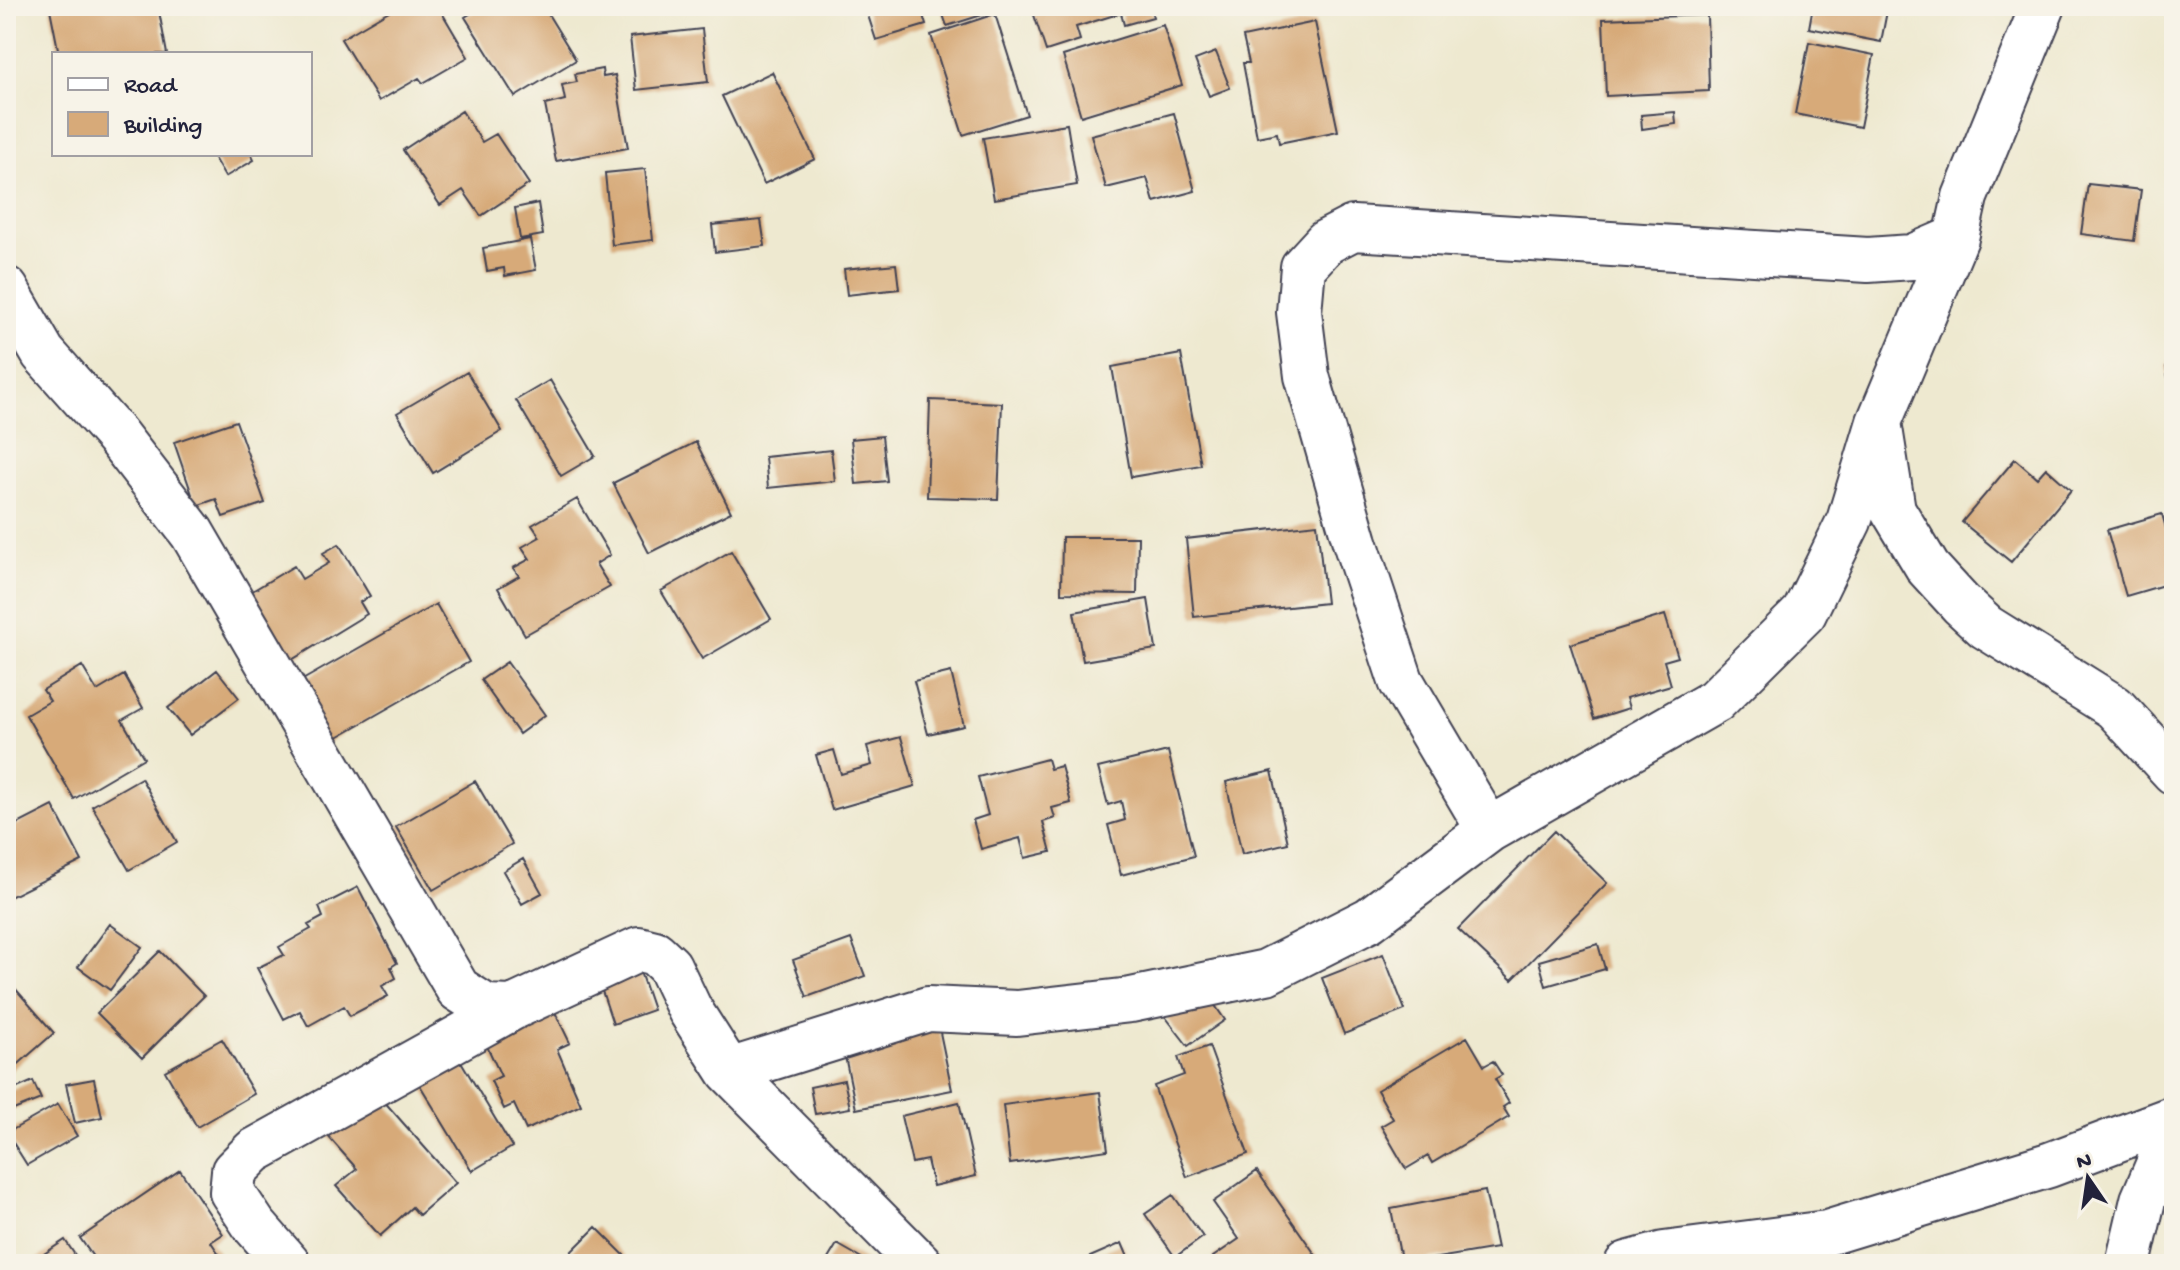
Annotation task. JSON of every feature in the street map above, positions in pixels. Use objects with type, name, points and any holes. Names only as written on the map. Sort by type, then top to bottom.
[{"type":"street","points":[[729,1071],[928,1009],[1017,1013],[1131,1000],[1266,972],[1369,920],[1489,830],[1715,701],[1804,613],[1849,521],[1879,422],[1956,238],[1965,197],[2043,6]]},
{"type":"street","points":[[1489,830],[1401,681],[1359,556],[1307,376],[1299,312],[1303,267],[1326,242],[1353,228],[1868,260],[1912,257],[1956,238]]},
{"type":"street","points":[[6,289],[43,353],[117,436],[192,533],[458,989],[486,1007],[512,1008]]},
{"type":"street","points":[[1879,422],[1893,510],[1928,568],[1986,627],[2114,707],[2174,772]]},
{"type":"street","points":[[288,1264],[254,1225],[232,1192],[234,1171],[254,1151],[512,1008],[639,949],[655,953],[669,966],[690,1010],[729,1071],[920,1264]]},
{"type":"street","points":[[1627,1264],[1664,1254],[1827,1233],[2049,1165],[2174,1118]]},
{"type":"street","points":[[2128,1264],[2143,1200],[2174,1128]]},
{"type":"building","points":[[63,6],[158,6],[167,52],[59,52],[50,9]]},
{"type":"building","points":[[386,6],[438,6],[468,57],[423,83],[419,78],[379,101],[341,39],[389,11]]},
{"type":"building","points":[[483,6],[543,6],[576,60],[515,97],[465,17]]},
{"type":"building","points":[[865,6],[920,6],[926,25],[876,40]]},
{"type":"building","points":[[940,6],[1006,6],[1007,7],[947,26]]},
{"type":"building","points":[[1051,6],[1150,6],[1153,17],[1124,25],[1121,13],[1076,27],[1080,40],[1046,51],[1033,12]]},
{"type":"building","points":[[1813,6],[1888,6],[1881,42],[1809,28]]},
{"type":"building","points":[[995,14],[1027,115],[963,135],[931,35]]},
{"type":"building","points":[[1707,15],[1709,91],[1606,96],[1603,19]]},
{"type":"building","points":[[1315,22],[1338,131],[1279,143],[1277,133],[1257,137],[1243,63],[1249,63],[1243,37]]},
{"type":"building","points":[[1163,25],[1182,85],[1081,116],[1063,56]]},
{"type":"building","points":[[702,29],[708,82],[636,90],[630,37]]},
{"type":"building","points":[[1809,42],[1874,55],[1860,127],[1795,114]]},
{"type":"building","points":[[1216,52],[1230,88],[1209,96],[1195,60]]},
{"type":"building","points":[[602,69],[603,77],[615,75],[628,148],[556,161],[545,105],[565,100],[562,85],[577,82],[575,74]]},
{"type":"building","points":[[772,72],[815,159],[764,184],[722,96]]},
{"type":"building","points":[[462,111],[482,142],[496,134],[529,184],[481,216],[463,190],[440,205],[403,150]]},
{"type":"building","points":[[1675,112],[1676,124],[1642,129],[1641,115]]},
{"type":"building","points":[[1174,113],[1195,191],[1154,202],[1147,178],[1106,188],[1091,135]]},
{"type":"building","points":[[1067,124],[1077,185],[994,199],[983,138]]},
{"type":"building","points":[[252,156],[254,160],[225,177],[214,158]]},
{"type":"building","points":[[645,169],[653,240],[612,245],[605,173]]},
{"type":"building","points":[[2088,184],[2141,190],[2134,241],[2081,234]]},
{"type":"building","points":[[538,203],[543,235],[520,239],[515,208]]},
{"type":"building","points":[[761,220],[765,246],[715,252],[712,225]]},
{"type":"building","points":[[530,239],[536,270],[505,276],[504,268],[487,271],[483,248]]},
{"type":"building","points":[[896,264],[899,289],[847,295],[844,269]]},
{"type":"building","points":[[1181,354],[1201,465],[1131,477],[1112,367]]},
{"type":"building","points":[[2174,363],[2174,407],[2172,407],[2166,364]]},
{"type":"building","points":[[467,372],[502,431],[433,473],[397,413]]},
{"type":"building","points":[[550,380],[595,456],[561,476],[516,400]]},
{"type":"building","points":[[930,400],[1002,403],[998,499],[927,497]]},
{"type":"building","points":[[236,421],[265,503],[223,517],[216,499],[196,506],[174,442]]},
{"type":"building","points":[[882,436],[887,481],[856,484],[851,439]]},
{"type":"building","points":[[696,442],[731,512],[649,553],[613,483]]},
{"type":"building","points":[[831,450],[835,481],[768,488],[765,457]]},
{"type":"building","points":[[2015,459],[2037,478],[2046,468],[2071,490],[2011,562],[1962,522]]},
{"type":"building","points":[[577,499],[610,555],[596,564],[610,587],[525,635],[498,588],[519,576],[513,568],[530,559],[522,547],[540,537],[532,525]]},
{"type":"building","points":[[2162,514],[2174,557],[2174,582],[2126,596],[2107,530]]},
{"type":"building","points":[[1317,524],[1326,603],[1194,617],[1186,539]]},
{"type":"building","points":[[1062,537],[1138,537],[1137,594],[1061,593]]},
{"type":"building","points":[[339,544],[370,596],[360,602],[367,614],[285,664],[244,596],[294,566],[302,579],[329,563],[323,553]]},
{"type":"building","points":[[731,551],[771,619],[702,659],[661,591]]},
{"type":"building","points":[[1148,599],[1156,649],[1083,661],[1074,612]]},
{"type":"building","points":[[436,604],[469,662],[325,744],[292,686]]},
{"type":"building","points":[[1665,615],[1678,657],[1664,661],[1671,685],[1626,698],[1629,708],[1594,719],[1570,644]]},
{"type":"building","points":[[507,662],[545,715],[519,734],[481,680]]},
{"type":"building","points":[[82,666],[97,691],[124,675],[143,708],[122,720],[144,758],[74,799],[26,715],[50,701],[43,690]]},
{"type":"building","points":[[217,670],[239,698],[190,735],[168,708]]},
{"type":"building","points":[[951,672],[964,726],[928,734],[914,681]]},
{"type":"building","points":[[901,737],[915,786],[832,810],[816,755],[834,750],[841,774],[872,765],[867,746]]},
{"type":"building","points":[[1168,751],[1194,856],[1121,875],[1108,825],[1125,820],[1121,801],[1108,805],[1098,768]]},
{"type":"building","points":[[1047,759],[1050,769],[1061,766],[1071,803],[1052,808],[1055,818],[1043,822],[1051,852],[1025,858],[1020,838],[981,849],[973,820],[988,815],[978,777]]},
{"type":"building","points":[[1272,771],[1288,843],[1242,854],[1226,782]]},
{"type":"building","points":[[141,778],[177,842],[129,870],[92,806]]},
{"type":"building","points":[[475,781],[512,844],[433,890],[396,827]]},
{"type":"building","points":[[53,806],[82,861],[10,897],[6,889],[6,830]]},
{"type":"building","points":[[1554,831],[1607,883],[1512,980],[1458,929]]},
{"type":"building","points":[[523,859],[542,893],[522,904],[503,871]]},
{"type":"building","points":[[358,887],[397,963],[391,967],[396,978],[382,986],[388,996],[350,1016],[344,1006],[308,1026],[300,1011],[284,1019],[257,968],[284,955],[279,947],[311,929],[308,925],[323,917],[319,907]]},
{"type":"building","points":[[110,924],[142,947],[110,990],[78,967]]},
{"type":"building","points":[[851,939],[865,976],[807,997],[793,960]]},
{"type":"building","points":[[1598,944],[1605,969],[1546,986],[1539,961]]},
{"type":"building","points":[[160,951],[204,996],[142,1058],[97,1013]]},
{"type":"building","points":[[1383,954],[1405,1010],[1344,1034],[1322,978]]},
{"type":"building","points":[[636,960],[653,1010],[613,1024],[596,973]]},
{"type":"building","points":[[6,978],[54,1033],[6,1075]]},
{"type":"building","points":[[1203,988],[1225,1020],[1188,1046],[1164,1015]]},
{"type":"building","points":[[554,1010],[570,1043],[557,1049],[581,1105],[526,1130],[514,1104],[504,1109],[491,1081],[501,1076],[485,1042]]},
{"type":"building","points":[[937,1018],[952,1090],[856,1109],[841,1037]]},
{"type":"building","points":[[1467,1037],[1484,1066],[1493,1061],[1502,1075],[1495,1079],[1509,1103],[1503,1107],[1509,1117],[1432,1163],[1428,1156],[1406,1169],[1381,1126],[1393,1119],[1377,1090]]},
{"type":"building","points":[[222,1039],[254,1094],[197,1127],[165,1071]]},
{"type":"building","points":[[1209,1046],[1248,1154],[1187,1177],[1154,1086],[1184,1075],[1178,1057]]},
{"type":"building","points":[[453,1048],[512,1147],[472,1171],[412,1072]]},
{"type":"building","points":[[94,1079],[102,1117],[75,1123],[66,1084]]},
{"type":"building","points":[[844,1080],[850,1108],[815,1114],[810,1087]]},
{"type":"building","points":[[33,1081],[41,1099],[6,1113],[6,1093]]},
{"type":"building","points":[[1100,1092],[1108,1150],[1010,1164],[1003,1105]]},
{"type":"building","points":[[382,1099],[456,1183],[419,1215],[412,1207],[380,1236],[336,1186],[357,1169],[327,1135],[355,1112],[360,1118]]},
{"type":"building","points":[[959,1102],[976,1176],[933,1186],[927,1160],[912,1163],[901,1116]]},
{"type":"building","points":[[58,1104],[77,1136],[27,1165],[7,1133]]},
{"type":"building","points":[[180,1170],[223,1234],[211,1242],[219,1254],[204,1264],[98,1264],[80,1238]]},
{"type":"building","points":[[1257,1171],[1317,1257],[1308,1264],[1218,1264],[1213,1257],[1239,1239],[1213,1202]]},
{"type":"building","points":[[1485,1191],[1497,1248],[1402,1264],[1391,1209]]},
{"type":"building","points":[[1173,1195],[1203,1237],[1175,1257],[1145,1214]]},
{"type":"building","points":[[596,1227],[633,1264],[582,1264],[571,1252]]},
{"type":"building","points":[[65,1240],[81,1264],[38,1264],[35,1260]]},
{"type":"building","points":[[1122,1243],[1131,1264],[1074,1264]]},
{"type":"building","points":[[837,1244],[872,1264],[825,1264]]}]
